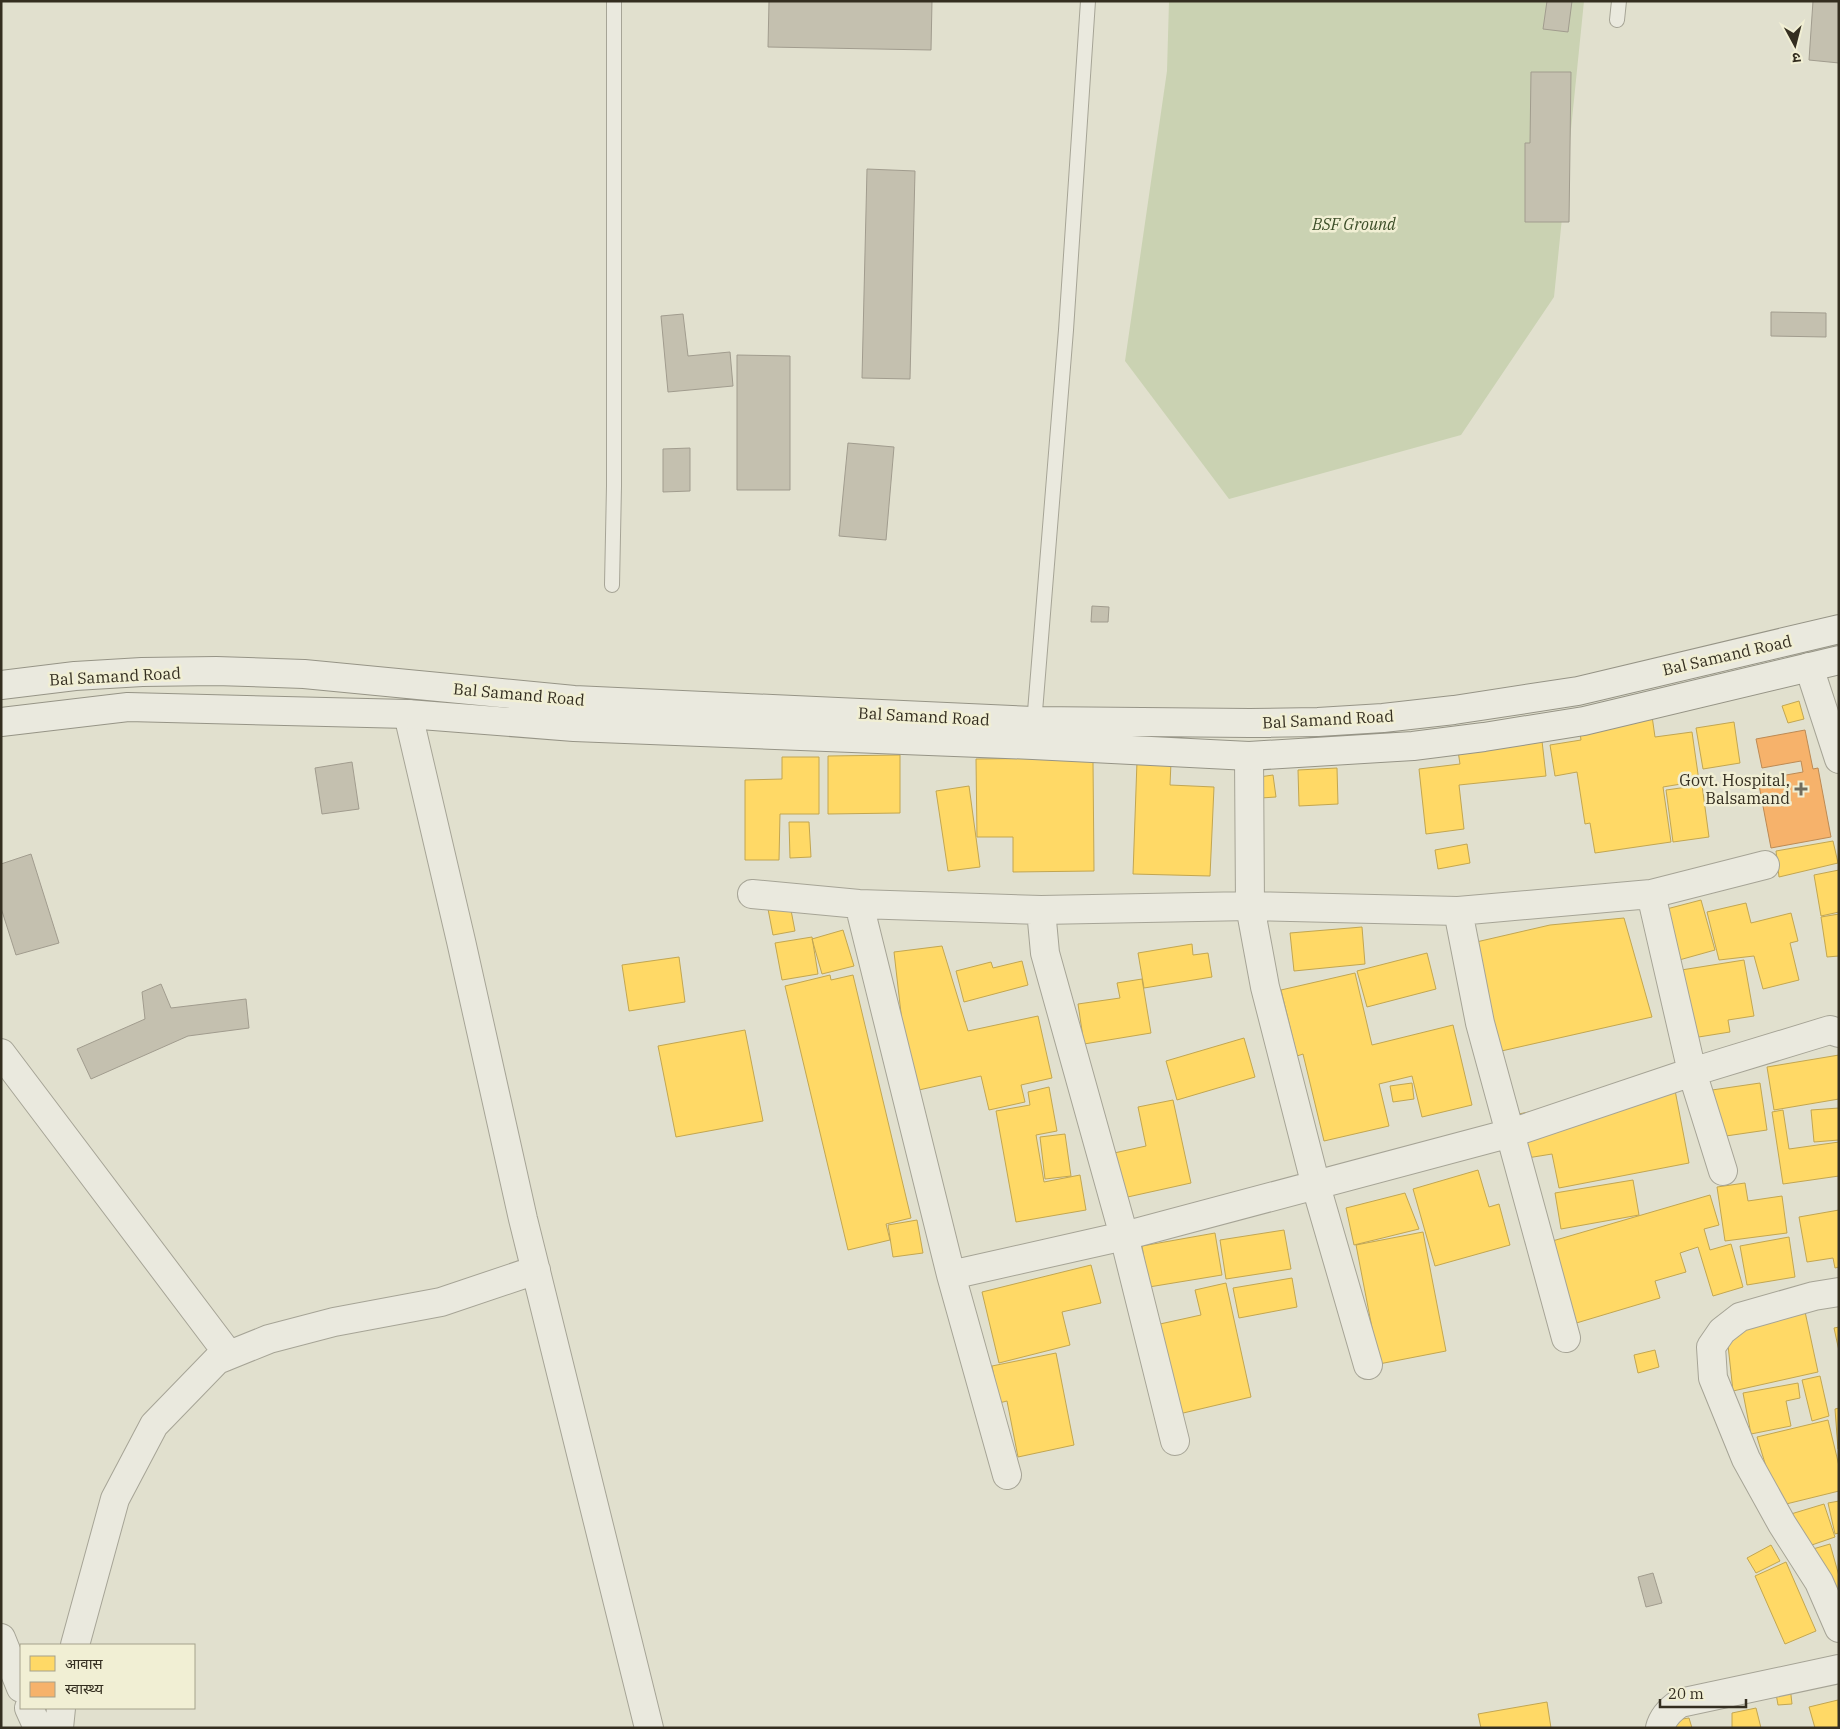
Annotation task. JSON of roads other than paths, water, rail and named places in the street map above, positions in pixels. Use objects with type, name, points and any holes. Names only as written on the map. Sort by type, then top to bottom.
[{"type":"street","name":"Bal Samand Road","points":[[1,722],[128,707],[408,714],[574,727],[1033,733],[1318,722],[1384,718],[1454,710],[1578,691],[1839,629]]},
{"type":"street","name":"Bal Samand Road","points":[[1,685],[75,676],[132,673],[236,672],[304,674],[574,700],[1033,733],[1249,756],[1413,746],[1584,721],[1839,660]]},
{"type":"street","points":[[1809,667],[1839,759]]},
{"type":"street","points":[[408,714],[536,1270],[649,1728]]},
{"type":"street","points":[[1249,756],[1250,906],[1265,987],[1316,1186],[1368,1365]]},
{"type":"street","points":[[752,894],[859,904],[1041,910],[1250,906],[1458,911],[1651,894],[1765,865]]},
{"type":"street","points":[[1651,894],[1692,1072],[1723,1171]]},
{"type":"street","points":[[859,904],[951,1275],[1007,1475]]},
{"type":"street","points":[[1041,910],[1045,953],[1124,1236],[1175,1441]]},
{"type":"street","points":[[1458,911],[1480,1023],[1566,1338]]},
{"type":"street","points":[[951,1275],[1124,1236],[1316,1186],[1510,1133],[1692,1072],[1830,1030],[1839,1033]]},
{"type":"street","points":[[1,1053],[229,1355]]},
{"type":"street","points":[[75,1644],[115,1499],[154,1426],[217,1360],[269,1339],[334,1322],[442,1302],[536,1270]]},
{"type":"street","points":[[1839,1292],[1814,1296],[1740,1317],[1722,1331],[1711,1348],[1713,1378],[1746,1459],[1782,1524],[1819,1582],[1839,1628]]},
{"type":"street","points":[[1,1638],[20,1686]]},
{"type":"street","points":[[1660,1728],[1669,1710],[1680,1703],[1839,1669]]},
{"type":"street","points":[[29,1709],[38,1728]]},
{"type":"street","points":[[58,1728],[61,1709]]},
{"type":"lane","points":[[612,585],[614,486],[614,1]]},
{"type":"lane","points":[[1033,733],[1066,330],[1088,1]]},
{"type":"lane","points":[[1617,20],[1619,1]]},
{"type":"lane","points":[[1578,691],[1584,721]]},
{"type":"place","name":"Govt. Hospital, Balsamand","points":[[1801,789]]},
{"type":"park label","name":"BSF Ground","points":[[1354,224]]}]
